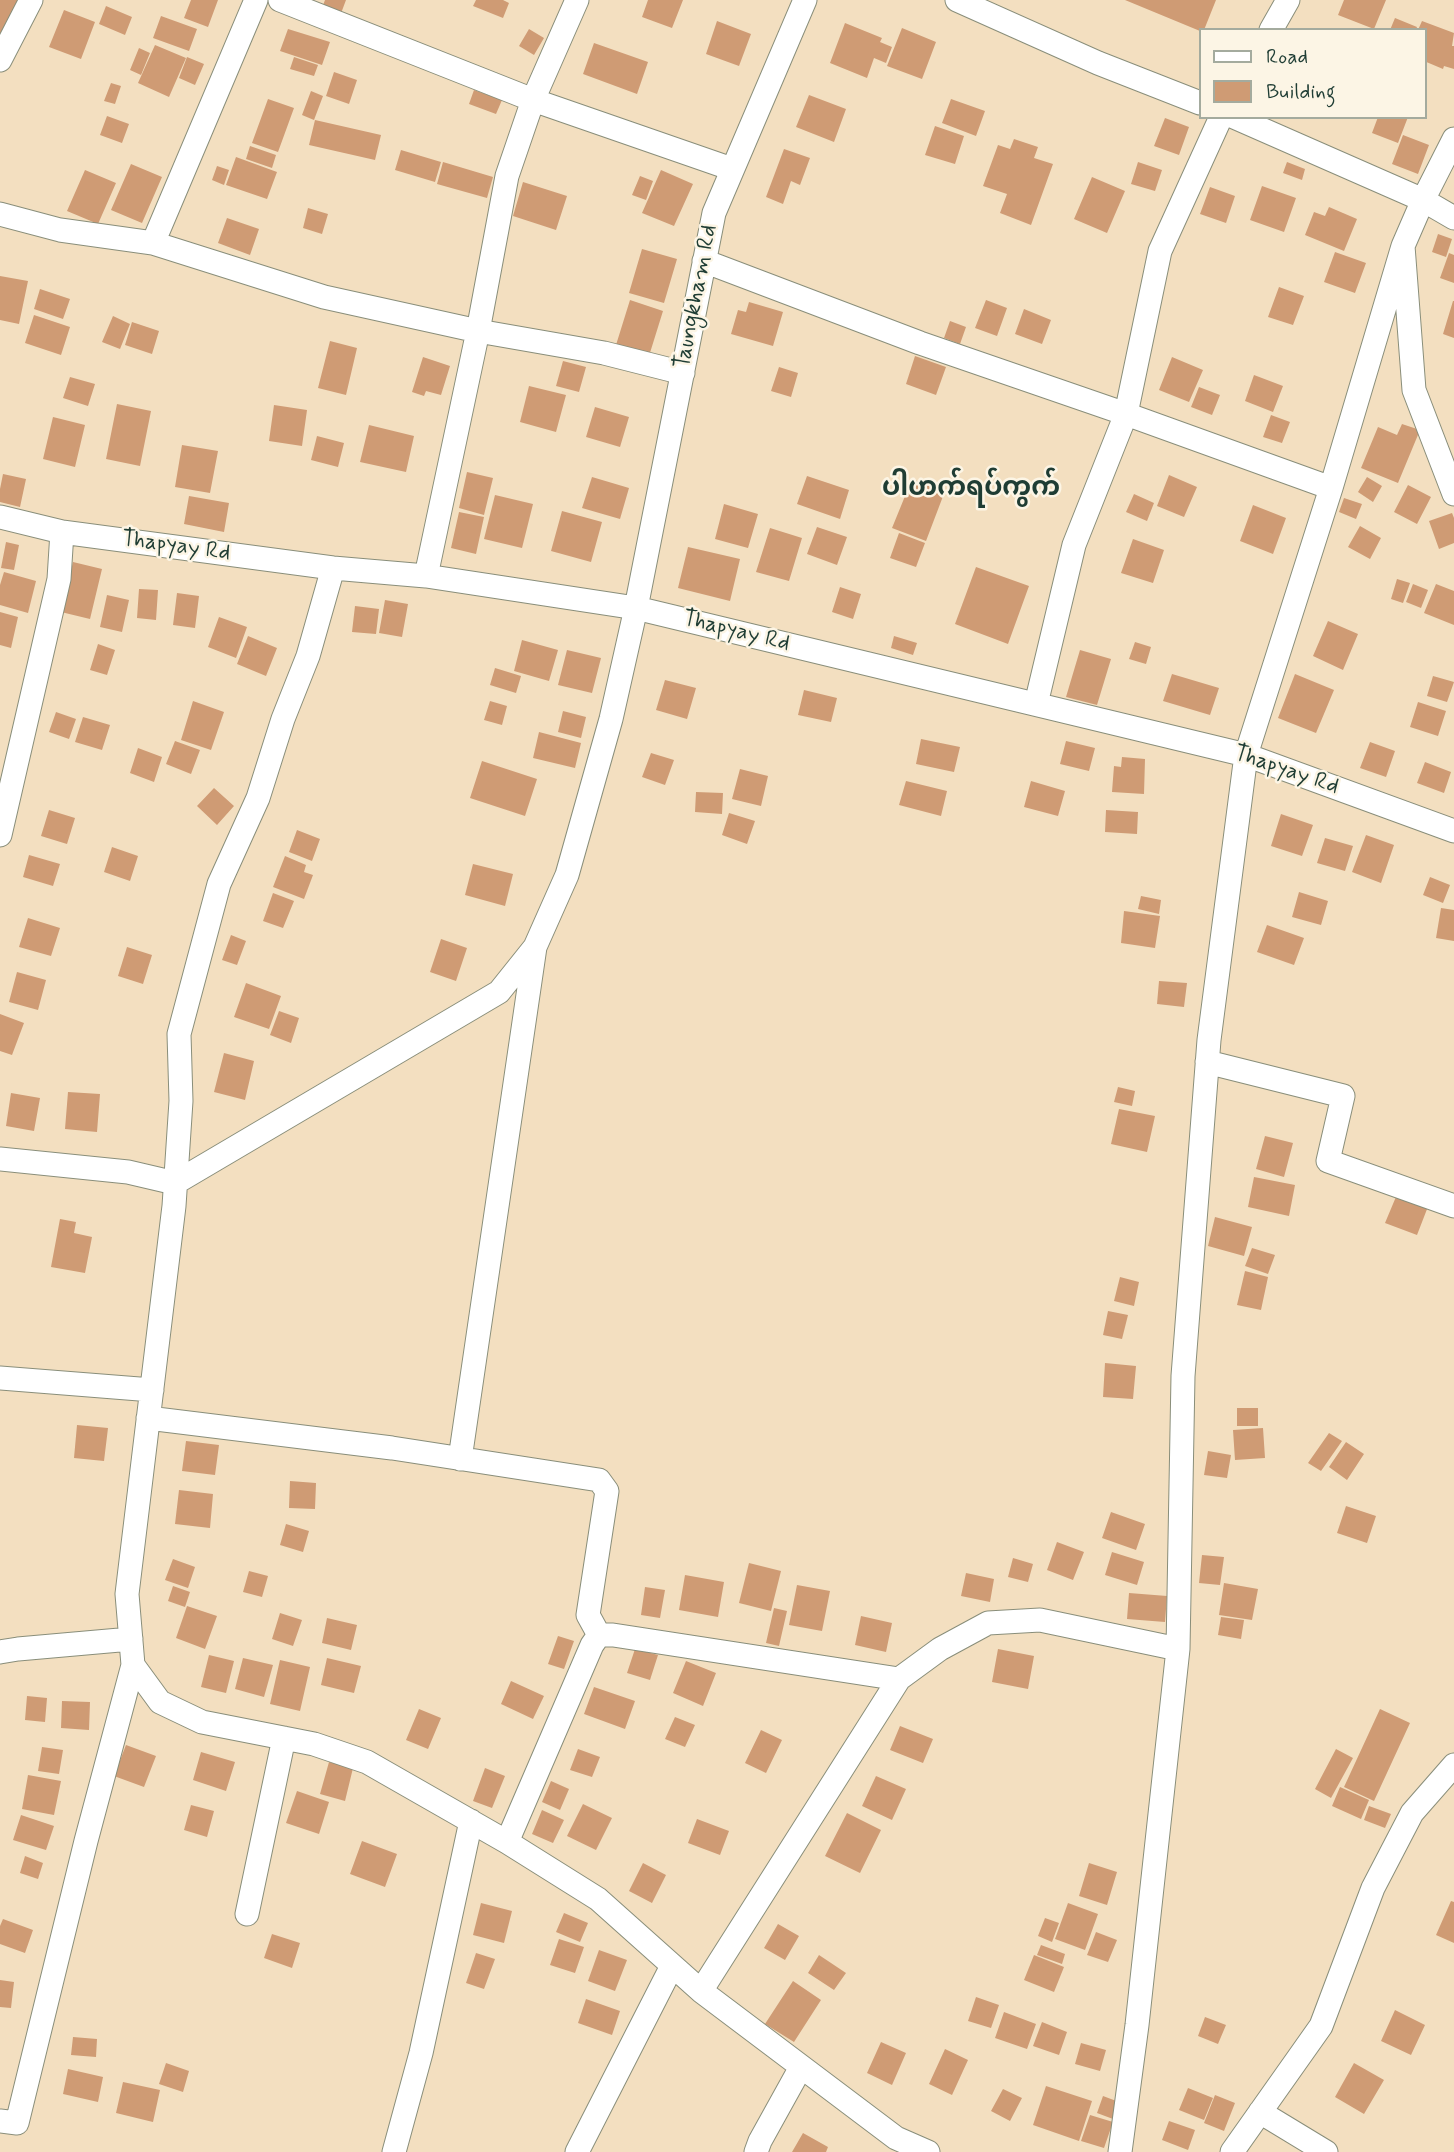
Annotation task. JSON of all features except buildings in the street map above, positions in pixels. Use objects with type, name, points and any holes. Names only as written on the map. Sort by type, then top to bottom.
[{"type":"street","points":[[0,60],[31,0]]},
{"type":"street","points":[[153,243],[256,0]]},
{"type":"street","points":[[280,0],[533,100],[732,169]]},
{"type":"street","points":[[426,576],[478,331],[506,176],[533,100],[577,0]]},
{"type":"street","name":"Taungkham Rd","points":[[535,947],[567,875],[611,719],[636,608],[714,213],[805,0]]},
{"type":"street","points":[[957,0],[1098,63],[1198,102]]},
{"type":"street","points":[[1272,28],[1288,0]]},
{"type":"street","points":[[1035,704],[1074,545],[1126,414],[1160,250],[1221,119]]},
{"type":"street","points":[[1239,119],[1423,200],[1454,218]]},
{"type":"street","points":[[1120,2152],[1137,2025],[1178,1649],[1183,1376],[1207,1062],[1246,755],[1331,488],[1403,246],[1454,139]]},
{"type":"street","points":[[0,214],[60,230],[153,243],[324,298],[478,331],[604,353],[683,373]]},
{"type":"street","points":[[1403,246],[1414,390],[1454,494]]},
{"type":"street","points":[[704,261],[920,342],[1331,488]]},
{"type":"street","name":"Thapyay Rd","points":[[0,517],[62,532],[333,568],[426,576],[636,608],[1246,755],[1454,831]]},
{"type":"street","points":[[0,835],[59,579],[62,532]]},
{"type":"street","points":[[0,2121],[17,2123],[86,1841],[133,1665],[127,1594],[175,1183],[181,1101],[179,1034],[219,884],[258,798],[283,719],[308,656],[333,568]]},
{"type":"street","points":[[0,1159],[128,1172],[175,1183],[499,992],[535,947]]},
{"type":"street","points":[[460,1459],[535,947]]},
{"type":"street","points":[[1207,1062],[1343,1096],[1328,1161],[1454,1206]]},
{"type":"street","points":[[0,1378],[152,1390]]},
{"type":"street","points":[[148,1418],[392,1448],[599,1480],[607,1491],[588,1615],[599,1634]]},
{"type":"street","points":[[701,1991],[899,1679],[940,1649],[988,1623],[1040,1620],[1178,1649]]},
{"type":"street","points":[[599,1634],[899,1679]]},
{"type":"street","points":[[507,1842],[599,1634]]},
{"type":"street","points":[[0,1652],[18,1648],[131,1639]]},
{"type":"street","points":[[133,1665],[160,1702],[202,1723],[314,1744],[367,1762],[507,1842],[598,1899],[701,1991],[801,2067],[894,2145],[928,2152]]},
{"type":"street","points":[[247,1913],[284,1738]]},
{"type":"street","points":[[1232,2152],[1321,2026],[1373,1888],[1412,1814],[1454,1765]]},
{"type":"street","points":[[394,2152],[421,2053],[471,1821]]},
{"type":"street","points":[[577,2152],[672,1966]]},
{"type":"street","points":[[756,2152],[801,2067]]},
{"type":"street","points":[[1260,2112],[1326,2152]]},
{"type":"district","name":"ပါဟက်ရပ်ကွက်","points":[[971,490]]}]
